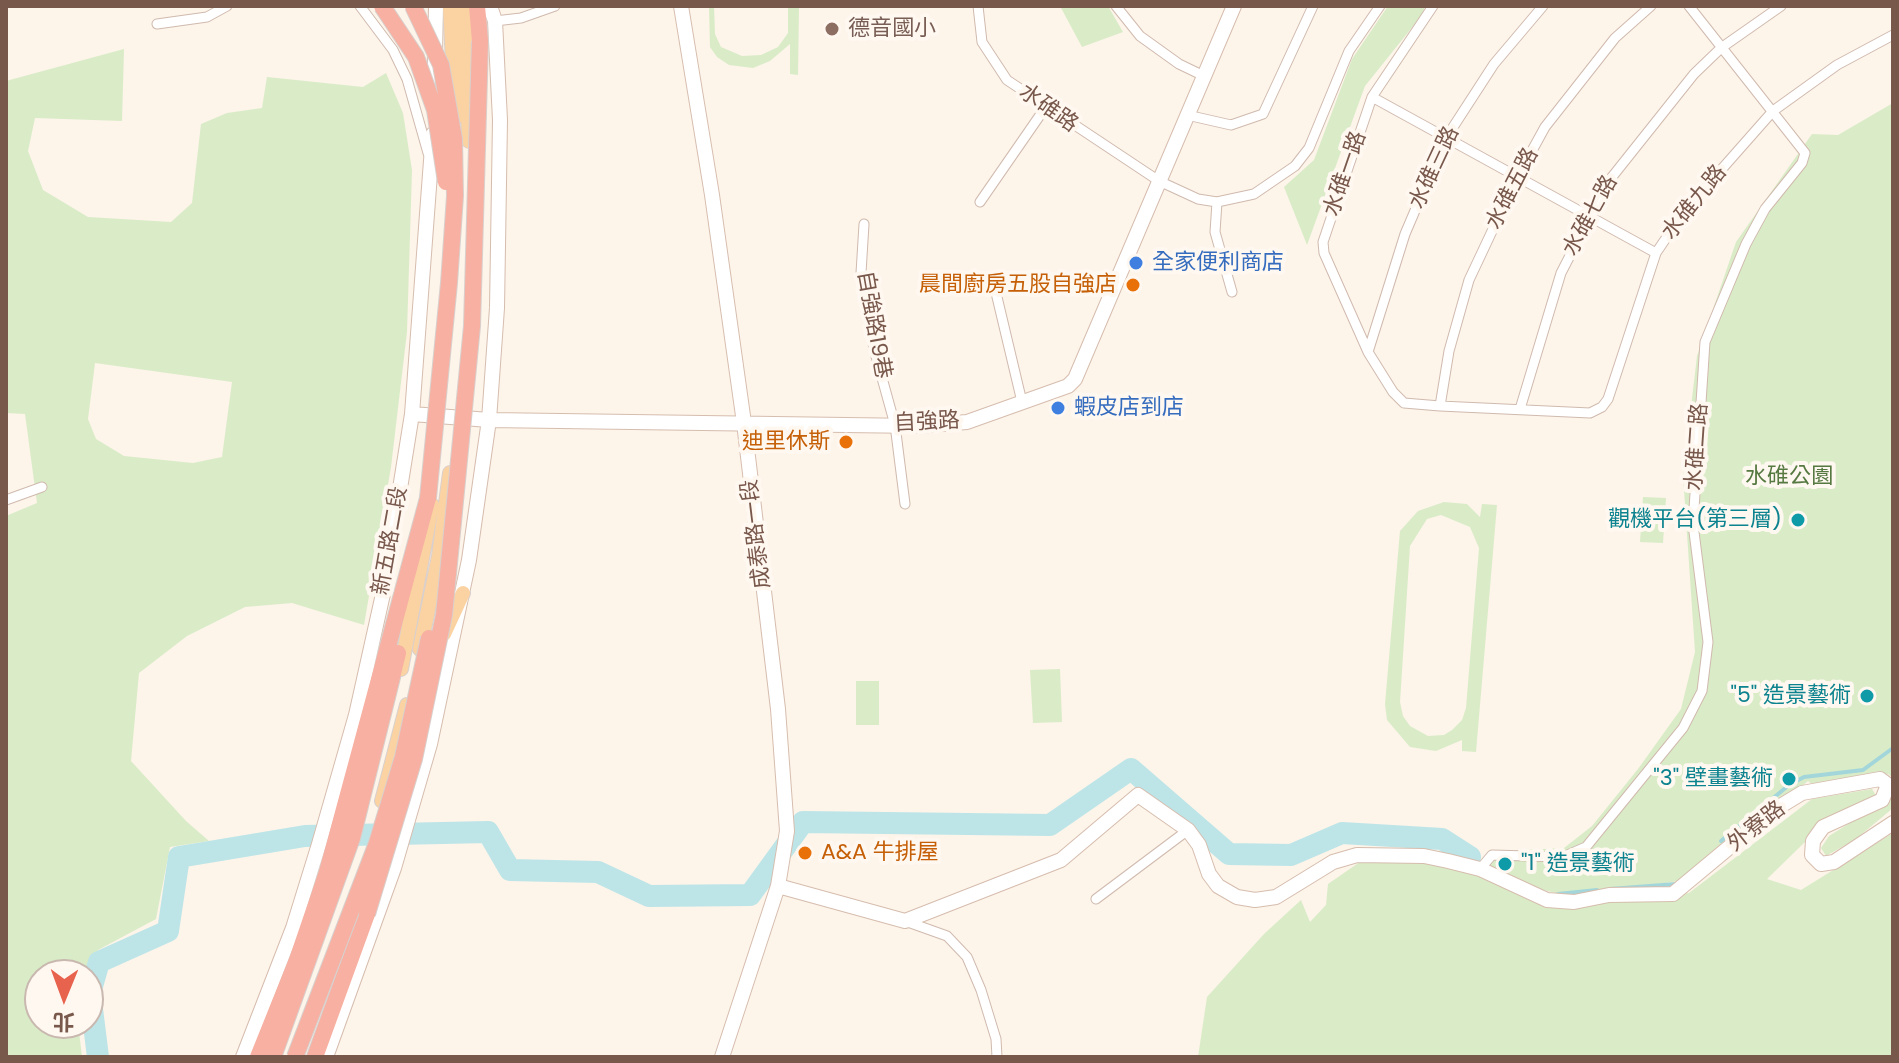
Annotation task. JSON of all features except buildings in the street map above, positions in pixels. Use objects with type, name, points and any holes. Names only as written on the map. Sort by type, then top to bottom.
[{"type":"highway","points":[[275,1057],[352,838],[391,686],[428,498],[438,417],[455,196],[451,103],[431,38],[413,6]]},
{"type":"highway","points":[[315,1057],[367,914],[428,702],[444,615],[472,326],[479,6]]},
{"type":"highway","points":[[376,12],[416,57],[435,110],[446,177],[450,251]]},
{"type":"highway","points":[[258,1057],[297,960],[341,824],[428,498]]},
{"type":"highway","points":[[293,1057],[377,843],[403,757],[455,499]]},
{"type":"main road","name":"新五路二段","points":[[243,1057],[293,928],[356,715],[383,594],[412,414],[433,167],[436,6]]},
{"type":"main road","name":"新五路二段","points":[[275,1057],[356,840],[391,714],[451,418],[456,125],[450,6]]},
{"type":"main road","name":"新五路二段","points":[[293,1057],[370,842],[404,717],[431,598],[466,315],[469,157],[464,6]]},
{"type":"main road","points":[[326,1057],[394,868],[430,744],[463,593],[489,420],[501,173],[495,21],[490,6]]},
{"type":"main road","name":"成泰路一段","points":[[681,6],[744,423],[782,757],[787,831],[778,886],[722,1057]]},
{"type":"main road","name":"自強路","points":[[412,414],[489,420],[895,425],[967,422],[1068,386],[1075,379],[1234,6]]},
{"type":"main road","points":[[404,717],[463,593]]},
{"type":"main road","name":"外寮路","points":[[1480,869],[1547,900],[1574,902],[1609,895],[1673,894],[1774,810],[1802,793],[1880,779],[1888,785],[1882,800],[1823,827],[1816,834],[1812,855],[1821,864],[1834,862],[1893,823]]},
{"type":"main road","points":[[778,886],[905,921],[1061,860],[1138,795],[1188,830],[1199,845],[1209,874],[1218,886],[1237,897],[1255,900],[1276,897],[1333,862],[1357,855],[1424,856],[1480,869]]},
{"type":"street","points":[[157,24],[207,17],[227,6]]},
{"type":"street","points":[[360,6],[401,18],[419,6]]},
{"type":"street","points":[[495,21],[521,18],[555,6]]},
{"type":"street","name":"水碓路","points":[[978,6],[982,42],[1007,80],[1159,181]]},
{"type":"street","points":[[1116,6],[1140,36],[1179,64],[1204,76]]},
{"type":"street","points":[[1187,115],[1231,125],[1263,114],[1313,6]]},
{"type":"street","name":"水碓一路","points":[[1217,202],[1254,194],[1295,166],[1309,148],[1349,51],[1380,6]]},
{"type":"street","name":"水碓一路","points":[[1433,6],[1372,97],[1323,242],[1324,253],[1368,352],[1404,403],[1440,406]]},
{"type":"street","name":"水碓三路","points":[[1368,352],[1405,234],[1446,138],[1494,64],[1543,6]]},
{"type":"street","name":"水碓五路","points":[[1440,406],[1449,351],[1469,280],[1517,178],[1545,127],[1615,38],[1651,6]]},
{"type":"street","name":"水碓二路","points":[[1480,869],[1492,855],[1563,857],[1586,847],[1683,728],[1702,691],[1708,642],[1693,524],[1694,464],[1705,342],[1746,244],[1765,209],[1802,163],[1805,153],[1689,6]]},
{"type":"street","name":"水碓七路","points":[[1520,409],[1561,273],[1590,215],[1632,148],[1694,74],[1721,48],[1781,6]]},
{"type":"street","points":[[376,12],[407,79],[433,167]]},
{"type":"street","name":"水碓九路","points":[[1520,409],[1590,413],[1602,407],[1608,399],[1656,253],[1683,213],[1773,111],[1837,65],[1893,35]]},
{"type":"street","points":[[1372,97],[1656,253]]},
{"type":"street","points":[[980,202],[1045,108]]},
{"type":"street","points":[[1159,181],[1198,199],[1217,202],[1215,232],[1232,292]]},
{"type":"street","name":"自強路19巷","points":[[864,224],[861,273],[874,349],[895,425],[905,504]]},
{"type":"street","points":[[992,276],[1022,402]]},
{"type":"street","points":[[1440,406],[1520,409]]},
{"type":"street","points":[[6,500],[42,487]]},
{"type":"street","points":[[1096,899],[1188,830]]},
{"type":"street","points":[[905,921],[947,936],[967,957],[996,1039],[997,1057]]},
{"type":"green space","points":[[709,6],[714,6],[715,34],[721,47],[742,56],[761,55],[778,47],[788,33],[788,6],[799,6],[798,75],[790,74],[790,44],[770,61],[753,68],[729,65],[717,57],[710,47]]},
{"type":"green space","points":[[1060,6],[1108,6],[1123,32],[1082,47]]},
{"type":"green space","points":[[1388,6],[1425,6],[1422,15],[1365,86],[1307,245],[1284,187],[1314,160],[1352,59]]},
{"type":"green space","points":[[124,49],[122,121],[35,118],[28,151],[43,190],[88,217],[171,222],[192,203],[201,124],[227,113],[262,108],[267,77],[363,87],[386,73],[403,113],[412,170],[407,332],[391,467],[364,625],[292,603],[245,607],[187,636],[139,673],[131,761],[186,821],[209,841],[170,847],[156,919],[98,950],[94,959],[24,959],[24,1039],[80,1039],[82,1057],[6,1057],[6,516],[37,503],[25,414],[6,413],[6,81]],"holes":[[[95,363],[232,382],[222,457],[193,463],[124,456],[96,439],[88,419]]]},
{"type":"green space","name":"水碓公園","points":[[1893,103],[1893,778],[1888,774],[1813,785],[1808,781],[1732,845],[1680,881],[1569,896],[1508,882],[1534,896],[1602,903],[1689,893],[1812,799],[1872,789],[1877,797],[1807,840],[1767,879],[1801,890],[1893,833],[1893,1057],[1198,1057],[1207,997],[1264,934],[1301,900],[1310,922],[1326,905],[1328,884],[1370,855],[1446,854],[1488,873],[1487,852],[1564,848],[1592,826],[1638,769],[1681,709],[1695,652],[1683,475],[1697,356],[1736,242],[1812,134],[1838,135]]},
{"type":"green space","points":[[1643,497],[1666,498],[1663,543],[1640,542]]},
{"type":"green space","points":[[1444,502],[1467,504],[1480,517],[1482,504],[1497,505],[1476,752],[1462,751],[1462,740],[1436,751],[1410,747],[1387,720],[1385,704],[1400,531],[1418,511]],"holes":[[[1441,515],[1470,527],[1479,548],[1466,708],[1462,720],[1452,730],[1444,735],[1428,736],[1410,726],[1403,716],[1400,702],[1410,546],[1427,519]]]},
{"type":"green space","points":[[1060,669],[1062,722],[1033,723],[1030,670]]},
{"type":"green space","points":[[856,681],[879,681],[879,725],[856,725]]},
{"type":"green space","points":[[1893,796],[1893,808],[1856,839],[1826,856],[1821,848],[1829,836]]},
{"type":"waterway","points":[[1721,841],[1789,785],[1804,777],[1863,770],[1893,748]]},
{"type":"waterway","points":[[98,1057],[90,993],[99,962],[168,931],[179,857],[305,836],[488,832],[510,870],[598,872],[649,896],[750,895],[803,822],[1050,825],[1131,769],[1229,854],[1291,855],[1342,833],[1442,839],[1470,857]]},
{"type":"waterway","points":[[1610,889],[1676,884]]},
{"type":"waterway","points":[[1558,894],[1597,890]]},
{"type":"place","name":"德音國小","points":[[832,29]]},
{"type":"place","name":"全家便利商店","points":[[1136,263]]},
{"type":"place","name":"晨間廚房五股自強店","points":[[1133,285]]},
{"type":"place","name":"蝦皮店到店","points":[[1058,408]]},
{"type":"place","name":"迪里休斯","points":[[846,442]]},
{"type":"place","name":"觀機平台(第三層)","points":[[1798,520]]},
{"type":"place","name":"\"5\" 造景藝術","points":[[1867,696]]},
{"type":"place","name":"\"3\" 壁畫藝術","points":[[1789,779]]},
{"type":"place","name":"A&A 牛排屋","points":[[805,853]]},
{"type":"place","name":"\"1\" 造景藝術","points":[[1505,864]]}]
